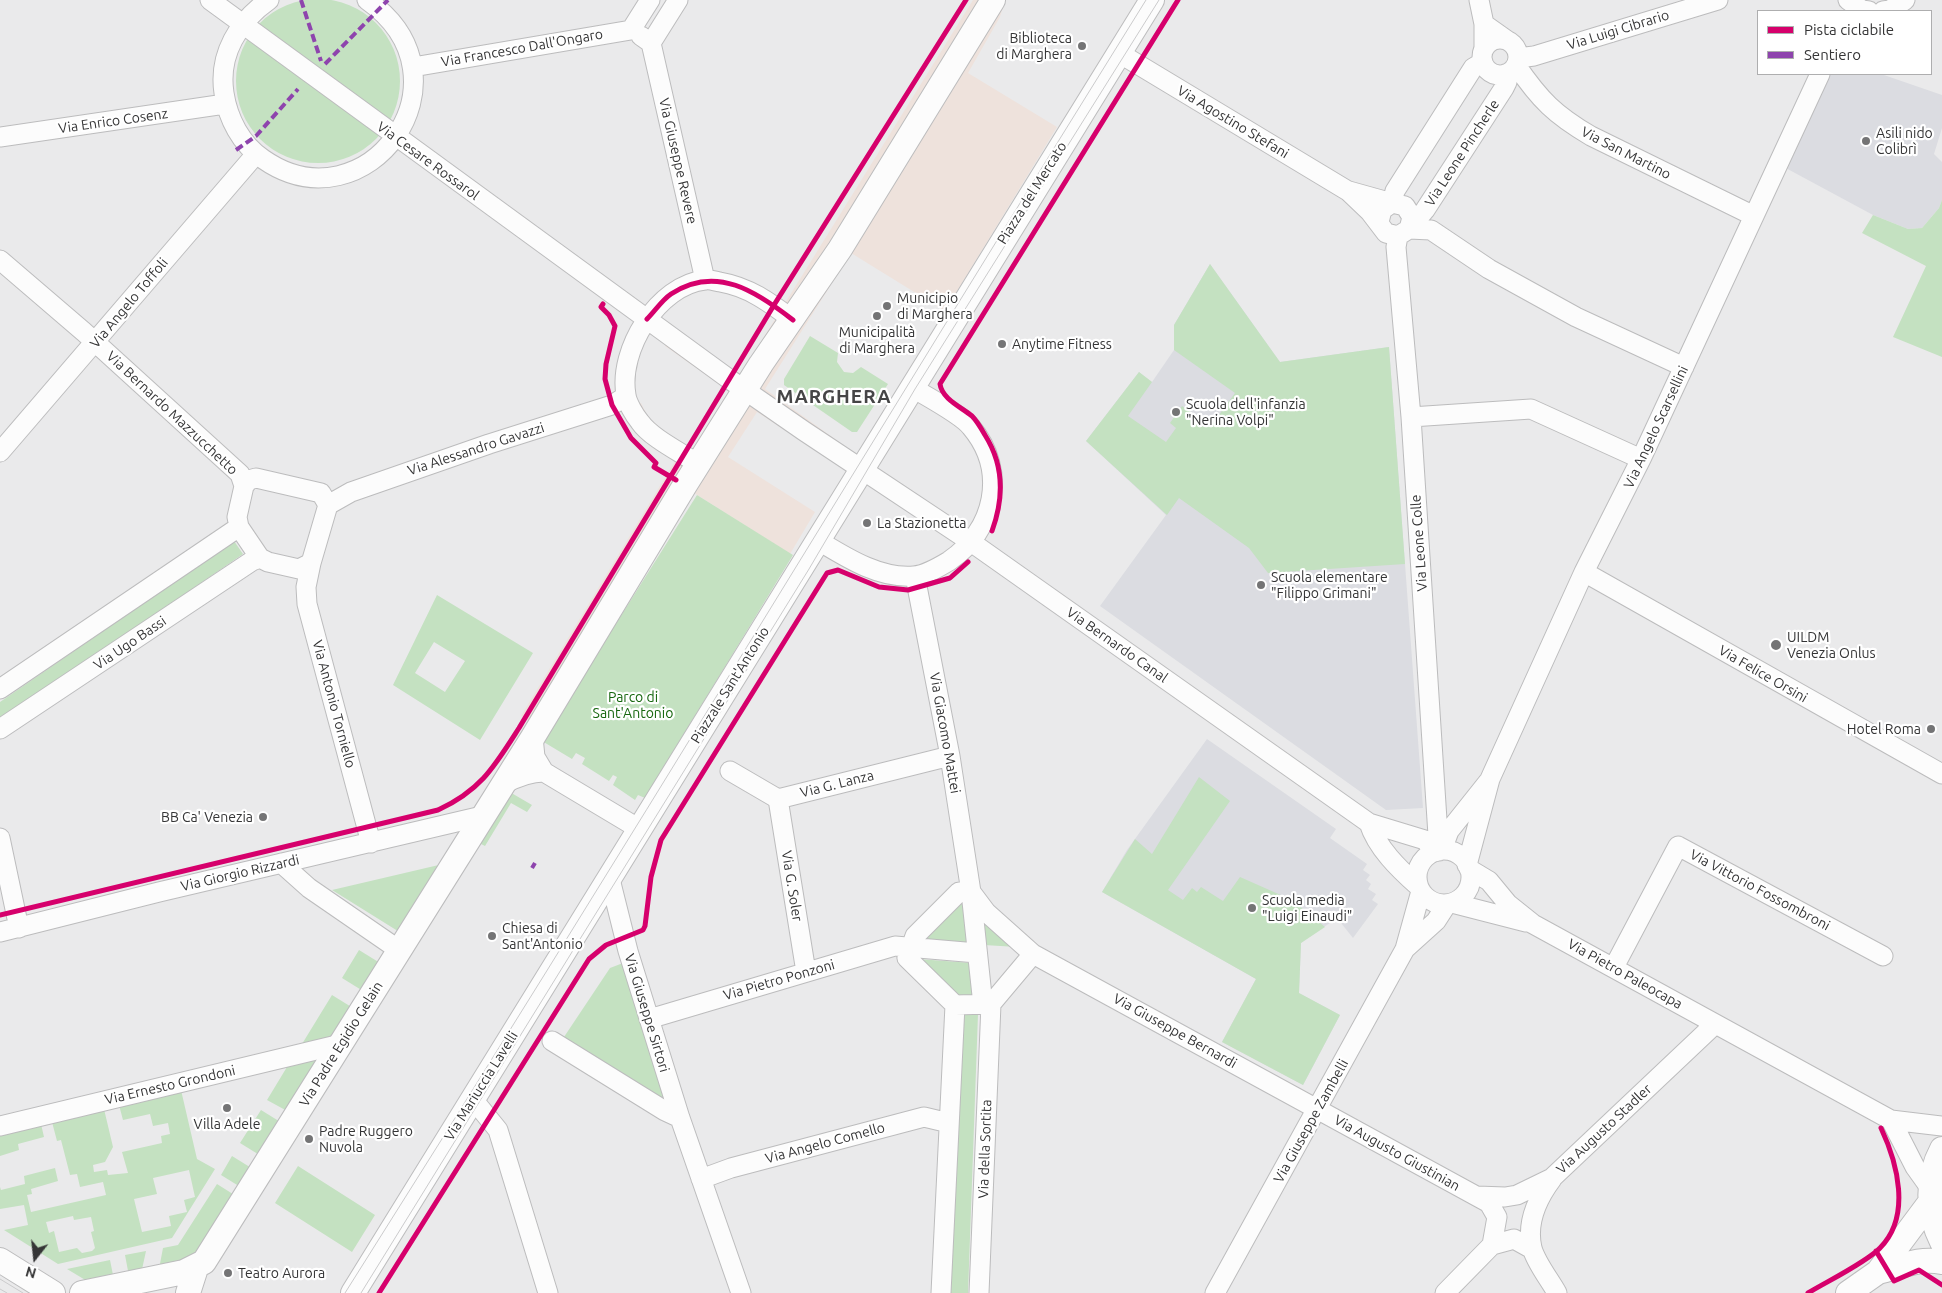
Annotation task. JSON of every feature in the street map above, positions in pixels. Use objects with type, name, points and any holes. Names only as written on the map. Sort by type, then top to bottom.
[{"type":"street","name":"Via Cesare Rossarol","points":[[210,0],[746,390]]},
{"type":"street","points":[[269,0],[241,24],[227,53],[223,70],[225,104],[237,131],[256,154],[272,165],[291,173],[310,176],[330,176],[350,172],[368,163],[384,151],[396,137],[408,114],[413,91],[413,67],[404,41],[389,18],[368,0]]},
{"type":"street","points":[[650,0],[632,30],[651,43],[678,0]]},
{"type":"street","points":[[482,816],[533,737],[698,464],[761,364],[840,249],[993,0]]},
{"type":"street","name":"Piazza del Mercato","points":[[862,470],[911,387],[1152,0]]},
{"type":"street","points":[[1479,0],[1484,24],[1484,55],[1494,74],[1513,66],[1516,48],[1484,24]]},
{"type":"street","name":"Via Luigi Cibrario","points":[[1513,66],[1534,56],[1718,0]]},
{"type":"street","points":[[1848,0],[1862,10]]},
{"type":"street","points":[[1890,10],[1905,1]]},
{"type":"street","name":"Via Francesco Dall'Ongaro","points":[[413,67],[632,30]]},
{"type":"street","points":[[1508,41],[1492,41],[1395,191],[1392,203],[1382,210],[1379,222],[1386,233],[1431,230],[1489,269],[1576,317],[1684,368]]},
{"type":"street","name":"Via Giuseppe Revere","points":[[651,43],[706,280]]},
{"type":"street","name":"Via Agostino Stefani","points":[[1119,53],[1348,191],[1379,222]]},
{"type":"street","name":"Via San Martino","points":[[1513,66],[1539,98],[1568,123],[1754,216]]},
{"type":"street","name":"Via Leone Pincherle","points":[[1404,232],[1425,210],[1504,88],[1513,66]]},
{"type":"street","name":"Via Angelo Scarsellini","points":[[1468,867],[1490,779],[1584,572],[1641,459],[1820,75]]},
{"type":"street","name":"Via Enrico Cosenz","points":[[0,137],[225,104]]},
{"type":"street","name":"Via Angelo Toffoli","points":[[0,452],[256,154]]},
{"type":"street","name":"Via Agostino Stefani","points":[[1348,191],[1392,203]]},
{"type":"street","points":[[1392,203],[1405,206],[1412,216],[1404,232]]},
{"type":"street","name":"Via Leone Colle","points":[[1404,232],[1396,247],[1411,417],[1438,851]]},
{"type":"street","name":"Via Bernardo Mazzucchetto","points":[[0,260],[240,474],[244,486]]},
{"type":"street","points":[[698,464],[640,423],[626,396],[627,365],[635,336],[647,319],[670,294],[706,280],[739,286],[763,297],[793,320]]},
{"type":"street","points":[[820,541],[862,566],[889,574],[915,576],[939,568],[958,554],[971,542],[982,524],[992,502],[994,486],[992,465],[985,447],[970,425],[911,387]]},
{"type":"street","name":"Via Bernardo Canal","points":[[746,390],[971,542],[1370,823],[1425,840],[1438,851]]},
{"type":"street","name":"Via Alessandro Gavazzi","points":[[328,505],[351,492],[489,444],[612,405],[626,396]]},
{"type":"street","points":[[1411,417],[1531,409],[1641,459]]},
{"type":"street","name":"Piazzale Sant'Antonio","points":[[610,879],[862,470]]},
{"type":"street","points":[[256,478],[322,493],[328,505],[311,564],[299,568],[292,568],[260,558],[239,527],[236,517],[244,486],[248,480],[256,478]]},
{"type":"street","points":[[0,689],[239,527]]},
{"type":"street","name":"Via Ugo Bassi","points":[[0,729],[252,561],[260,558]]},
{"type":"street","name":"Via Antonio Torniello","points":[[311,564],[306,587],[307,604],[371,843]]},
{"type":"street","name":"Via Felice Orsini","points":[[1584,572],[1942,774]]},
{"type":"street","name":"Via Giacomo Mattei","points":[[915,576],[950,756],[971,892],[977,954]]},
{"type":"street","points":[[533,737],[535,757],[544,772],[640,830]]},
{"type":"street","name":"Via G. Lanza","points":[[778,799],[950,756]]},
{"type":"street","points":[[504,784],[520,776],[534,772],[544,772]]},
{"type":"street","points":[[730,772],[778,799]]},
{"type":"street","name":"Via Angelo Scarsellini","points":[[1438,851],[1449,830],[1490,779]]},
{"type":"street","name":"Via G. Soler","points":[[778,799],[806,972]]},
{"type":"street","name":"Via Giorgio Rizzardi","points":[[0,932],[159,892],[482,816]]},
{"type":"street","name":"Via Padre Egidio Gelain","points":[[188,1293],[196,1268],[204,1262],[212,1250],[482,816]]},
{"type":"street","name":"Via Bernardo Canal","points":[[1370,823],[1374,837],[1398,867],[1420,889]]},
{"type":"street","points":[[0,838],[19,928]]},
{"type":"street","name":"Via Vittorio Fossombroni","points":[[1614,967],[1678,846],[1883,956]]},
{"type":"street","points":[[1438,851],[1456,854],[1468,867],[1470,879],[1468,890],[1461,898],[1450,903],[1432,901],[1420,889],[1417,876],[1420,865],[1426,857],[1438,851]]},
{"type":"street","points":[[281,864],[309,888],[399,950]]},
{"type":"street","name":"Via Pietro Paleocapa","points":[[1468,867],[1489,881],[1508,904],[1534,924],[1891,1120]]},
{"type":"street","name":"Via Giuseppe Sirtori","points":[[610,879],[628,951],[680,1118],[741,1293]]},
{"type":"street","name":"Via Mariuccia Lavelli","points":[[353,1293],[472,1098],[610,879]]},
{"type":"street","name":"Via Giuseppe Zambelli","points":[[1215,1293],[1318,1110],[1405,949],[1420,889]]},
{"type":"street","points":[[971,892],[959,892],[915,936],[909,947],[907,958],[956,1005],[987,1004],[1033,954]]},
{"type":"street","name":"Via Giuseppe Bernardi","points":[[971,892],[986,912],[1033,954],[1318,1110]]},
{"type":"street","name":"Via Pietro Paleocapa","points":[[1450,903],[1534,924]]},
{"type":"street","name":"Via Giuseppe Zambelli","points":[[1405,949],[1436,921],[1450,903]]},
{"type":"street","name":"Via Pietro Ponzoni","points":[[649,1019],[896,946],[977,954]]},
{"type":"street","name":"Via della Sortita","points":[[977,954],[987,1004],[980,1293]]},
{"type":"street","points":[[941,1293],[956,1005]]},
{"type":"street","name":"Via Augusto Stadler","points":[[1475,1196],[1505,1197],[1517,1195],[1552,1178],[1715,1024]]},
{"type":"street","points":[[552,1041],[665,1111],[680,1118]]},
{"type":"street","name":"Via Ernesto Grondoni","points":[[0,1126],[341,1044]]},
{"type":"street","points":[[472,1098],[498,1130],[548,1293]]},
{"type":"street","name":"Via Augusto Giustinian","points":[[1318,1110],[1475,1196]]},
{"type":"street","name":"Via Angelo Comello","points":[[702,1179],[730,1168],[924,1117],[949,1123]]},
{"type":"street","points":[[1891,1120],[1942,1126]]},
{"type":"street","points":[[1891,1120],[1930,1195]]},
{"type":"street","points":[[1942,1149],[1933,1171],[1930,1195],[1932,1217],[1942,1242]]},
{"type":"street","points":[[1552,1178],[1538,1198],[1533,1211],[1531,1226],[1532,1249],[1557,1293]]},
{"type":"street","points":[[1878,1272],[1930,1195]]},
{"type":"street","points":[[1445,1293],[1492,1244],[1497,1217],[1489,1203],[1475,1196]]},
{"type":"street","points":[[1492,1244],[1514,1239],[1532,1249]]},
{"type":"street","points":[[1848,1293],[1878,1272],[1930,1259],[1942,1262]]},
{"type":"street","points":[[0,1260],[53,1293]]},
{"type":"street","points":[[82,1293],[196,1268]]},
{"type":"shaded area","points":[[973,0],[1005,0],[1000,17],[968,73],[1057,127],[945,311],[851,253],[765,389],[839,442],[829,459],[757,412],[728,457],[815,512],[790,554],[694,493],[544,730],[521,716],[675,461],[623,411],[641,403],[648,417],[692,452],[729,391],[665,346],[675,332],[741,374]]},
{"type":"shaded area","name":"Asili nido Colibrì","points":[[1826,75],[1884,75],[1942,95],[1942,128],[1934,154],[1942,162],[1942,200],[1939,208],[1922,228],[1908,229],[1873,215],[1782,166]]},
{"type":"shaded area","name":"Scuola elementare \"Filippo Grimani\"","points":[[1210,264],[1280,362],[1389,347],[1423,808],[1386,810],[1100,606],[1166,515],[1086,441],[1139,372],[1152,382],[1174,350],[1174,325]]},
{"type":"shaded area","name":"Scuola media \"Luigi Einaudi\"","points":[[1207,739],[1336,829],[1330,838],[1367,864],[1363,870],[1370,875],[1366,880],[1371,884],[1368,889],[1376,894],[1372,900],[1378,904],[1353,938],[1337,918],[1301,943],[1299,993],[1340,1015],[1303,1085],[1222,1042],[1256,979],[1102,892],[1127,850]]},
{"type":"green space","points":[[326,-1],[342,2],[357,8],[382,29],[391,42],[397,57],[400,81],[399,97],[391,120],[370,145],[357,154],[342,160],[310,163],[294,160],[279,154],[254,133],[245,120],[239,105],[236,73],[239,57],[245,42],[266,17],[279,8],[294,2]]},
{"type":"green space","points":[[1942,200],[1942,357],[1893,337],[1926,266],[1862,233],[1873,215],[1908,229],[1922,228],[1939,208]]},
{"type":"green space","points":[[1210,264],[1280,362],[1389,347],[1405,564],[1268,573],[1249,548],[1179,498],[1167,515],[1086,441],[1139,372],[1152,382],[1128,416],[1166,442],[1176,428],[1170,423],[1182,406],[1211,426],[1235,393],[1174,350],[1174,325]]},
{"type":"green space","points":[[810,336],[838,353],[837,362],[844,372],[853,373],[861,367],[888,384],[857,432],[852,432],[784,385],[784,379]]},
{"type":"green space","name":"Parco di Sant'Antonio","points":[[697,495],[793,555],[645,798],[638,795],[635,800],[613,785],[617,777],[613,775],[609,781],[582,764],[585,758],[576,753],[572,759],[542,741]]},
{"type":"green space","points":[[234,541],[243,554],[0,721],[0,702]]},
{"type":"green space","points":[[437,595],[533,653],[480,740],[393,685]],"holes":[[[434,642],[465,661],[445,692],[415,673]]]},
{"type":"green space","points":[[1199,777],[1230,801],[1168,890],[1183,900],[1192,888],[1197,892],[1201,887],[1223,901],[1240,877],[1292,900],[1325,927],[1301,943],[1299,993],[1340,1015],[1303,1085],[1222,1042],[1256,979],[1102,892],[1135,839],[1152,854]]},
{"type":"green space","points":[[508,791],[532,805],[527,812],[511,803],[485,846],[477,842]]},
{"type":"green space","points":[[443,864],[401,933],[332,890]]},
{"type":"green space","points":[[963,899],[969,945],[920,941]]},
{"type":"green space","points":[[983,921],[1017,947],[984,945]]},
{"type":"green space","points":[[359,950],[380,963],[363,991],[342,978]]},
{"type":"green space","points":[[918,959],[972,963],[976,995],[954,995]]},
{"type":"green space","points":[[623,963],[666,1100],[564,1037],[610,968]]},
{"type":"green space","points":[[332,995],[353,1008],[335,1036],[302,1044]]},
{"type":"green space","points":[[961,1014],[978,1014],[968,1293],[951,1293]]},
{"type":"green space","points":[[313,1059],[319,1061],[289,1112],[267,1100],[290,1062]]},
{"type":"green space","points":[[181,1090],[197,1159],[215,1169],[172,1238],[58,1264],[4,1230],[28,1225],[24,1205],[0,1209],[0,1187],[1,1190],[25,1184],[24,1176],[55,1168],[58,1181],[31,1189],[32,1194],[27,1195],[31,1212],[106,1195],[103,1182],[80,1187],[77,1174],[70,1175],[61,1140],[57,1141],[52,1122],[104,1109],[113,1147],[105,1162],[93,1165],[94,1172],[107,1170],[108,1175],[128,1173],[122,1152],[162,1143],[161,1136],[170,1134],[168,1123],[153,1126],[150,1114],[123,1120],[119,1105]],"holes":[[[189,1170],[195,1197],[184,1200],[187,1212],[169,1216],[171,1226],[142,1232],[134,1199],[157,1194],[153,1178]],[[73,1216],[74,1220],[91,1217],[94,1231],[91,1232],[95,1248],[92,1251],[82,1253],[77,1248],[59,1252],[54,1231],[49,1233],[46,1222]]]},
{"type":"green space","points":[[261,1110],[282,1123],[261,1156],[240,1143]]},
{"type":"green space","points":[[41,1124],[44,1137],[18,1144],[19,1150],[0,1156],[0,1134]]},
{"type":"green space","points":[[232,1156],[253,1169],[242,1188],[221,1175]]},
{"type":"green space","points":[[298,1166],[375,1215],[352,1252],[275,1203]]},
{"type":"green space","points":[[217,1184],[236,1196],[195,1260],[159,1269],[163,1248],[178,1245]]},
{"type":"green space","points":[[146,1251],[141,1274],[129,1276],[125,1255]]},
{"type":"green space","points":[[110,1260],[114,1280],[92,1284],[67,1269]]},
{"type":"tram line","points":[[345,1293],[547,971],[1146,0]]},
{"type":"tram line","points":[[361,1293],[809,569],[915,389],[1159,0]]},
{"type":"tram line","points":[[0,1279],[23,1293]]},
{"type":"tram line","points":[[0,1289],[7,1293]]},
{"type":"marked path","points":[[301,0],[321,61]]},
{"type":"marked path","points":[[325,64],[388,0]]},
{"type":"marked path","points":[[236,150],[256,136],[298,89]]},
{"type":"marked path","points":[[532,868],[535,863]]},
{"type":"cycle path","points":[[0,915],[438,810],[476,786],[494,766],[519,728],[774,305],[966,0]]},
{"type":"cycle path","points":[[992,531],[999,506],[1000,494],[999,470],[996,458],[976,420],[948,398],[941,389],[940,384],[1178,0]]},
{"type":"cycle path","points":[[647,319],[671,294],[688,285],[704,281],[735,285],[765,300],[793,320]]},
{"type":"cycle path","points":[[603,304],[601,307],[609,315],[615,326],[606,364],[605,379],[612,405],[631,438],[656,463],[654,467],[676,480]]},
{"type":"cycle path","points":[[379,1293],[589,959],[606,945],[643,930],[651,877],[661,840],[827,573],[838,570],[879,587],[908,590],[950,578],[968,562]]},
{"type":"cycle path","points":[[1808,1293],[1874,1254],[1890,1235],[1896,1221],[1899,1205],[1898,1189],[1892,1157],[1881,1128]]},
{"type":"cycle path","points":[[1876,1251],[1894,1281],[1919,1270],[1942,1285]]},
{"type":"place","name":"Biblioteca di Marghera","points":[[1082,46]]},
{"type":"place","name":"Asili nido Colibrì","points":[[1866,141]]},
{"type":"place","name":"Municipio di Marghera","points":[[887,306]]},
{"type":"place","name":"Municipalità di Marghera","points":[[877,316]]},
{"type":"place","name":"Anytime Fitness","points":[[1002,344]]},
{"type":"place","name":"Scuola dell'infanzia \"Nerina Volpi\"","points":[[1176,412]]},
{"type":"place","name":"La Stazionetta","points":[[867,523]]},
{"type":"place","name":"Scuola elementare \"Filippo Grimani\"","points":[[1261,585]]},
{"type":"place","name":"UILDM Venezia Onlus","points":[[1776,645]]},
{"type":"place","name":"Hotel Roma","points":[[1931,729]]},
{"type":"place","name":"BB Ca' Venezia","points":[[263,817]]},
{"type":"place","name":"Scuola media \"Luigi Einaudi\"","points":[[1252,908]]},
{"type":"place","name":"Chiesa di Sant'Antonio","points":[[492,936]]},
{"type":"place","name":"Villa Adele","points":[[227,1108]]},
{"type":"place","name":"Padre Ruggero Nuvola","points":[[309,1139]]},
{"type":"place","name":"Teatro Aurora","points":[[228,1273]]},
{"type":"district","name":"MARGHERA","points":[[834,397]]}]
